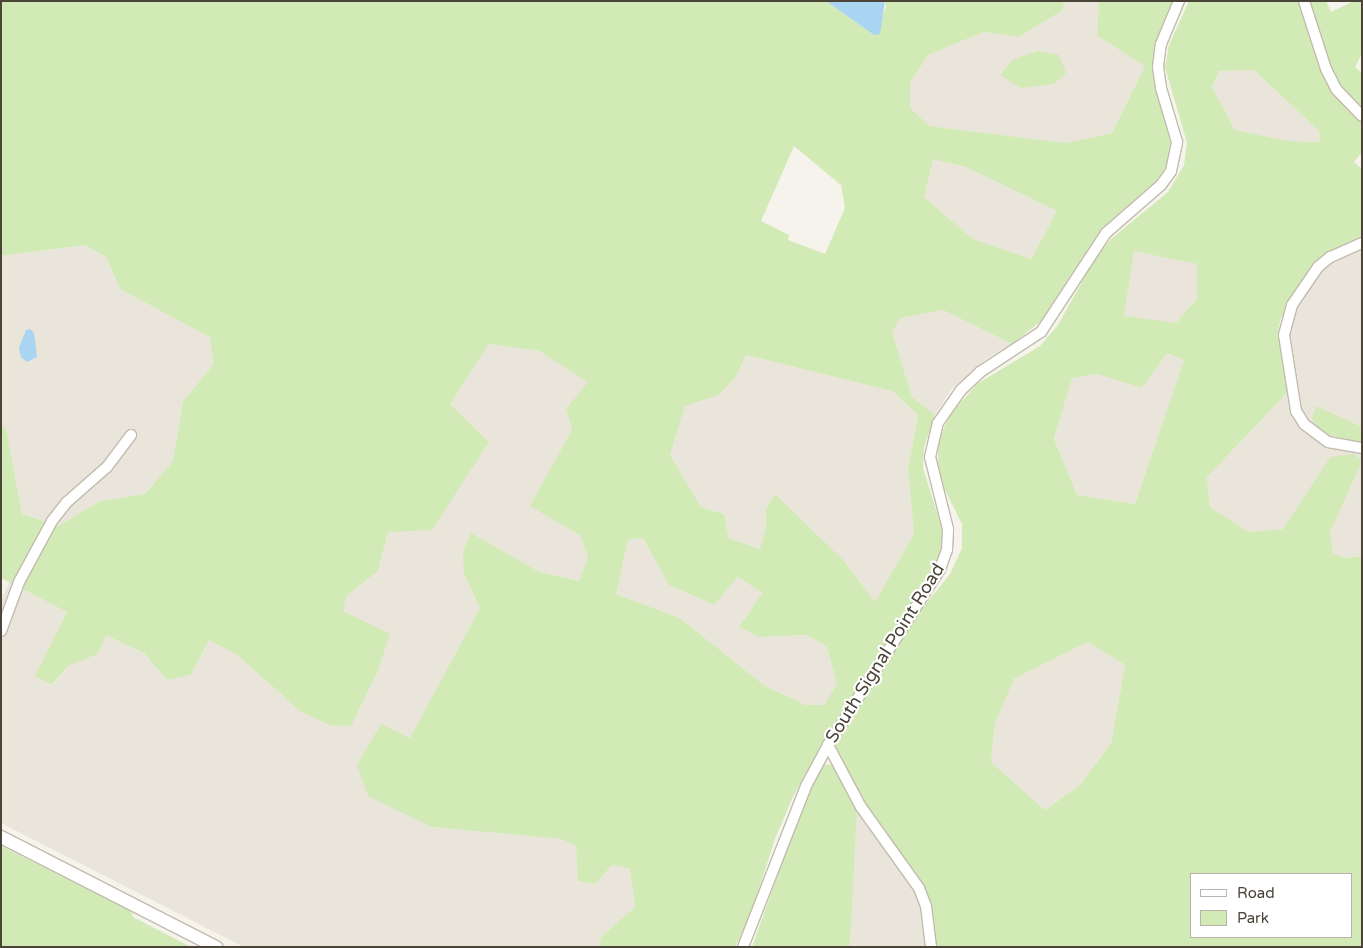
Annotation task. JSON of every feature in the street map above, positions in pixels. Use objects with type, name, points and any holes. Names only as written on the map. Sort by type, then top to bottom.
[{"type":"street","name":"South Signal Point Road","points":[[743,947],[795,807],[828,744],[940,569],[947,550],[948,529],[930,457],[932,438],[946,408],[980,372],[1041,332],[1062,303],[1101,239],[1161,185],[1171,172],[1178,142],[1161,88],[1158,67],[1160,44],[1179,1]]},
{"type":"street","points":[[1304,1],[1326,69],[1336,89],[1362,116]]},
{"type":"street","points":[[1362,243],[1330,257],[1318,267],[1292,305],[1284,335],[1296,411],[1304,424],[1328,442],[1362,448]]},
{"type":"street","points":[[1,631],[19,582],[52,521],[67,502],[107,467],[130,436]]},
{"type":"street","points":[[828,744],[861,807],[919,888],[926,906],[931,947]]},
{"type":"street","points":[[1,837],[216,947]]},
{"type":"shaded area","points":[[1064,1],[1099,1],[1097,36],[1145,66],[1112,133],[1066,143],[928,126],[910,109],[910,83],[928,55],[984,32],[1019,37],[1063,10]]},
{"type":"shaded area","points":[[1254,70],[1320,132],[1319,142],[1289,141],[1235,130],[1212,87],[1219,71]]},
{"type":"shaded area","points":[[933,158],[966,167],[1057,211],[1031,259],[973,239],[924,197]]},
{"type":"shaded area","points":[[85,245],[106,257],[120,289],[211,337],[214,364],[183,401],[173,461],[145,494],[100,501],[58,526],[22,514],[6,428],[1,425],[1,256]]},
{"type":"shaded area","points":[[1362,248],[1362,556],[1345,558],[1332,554],[1330,532],[1361,461],[1330,457],[1284,529],[1249,532],[1210,507],[1207,477],[1298,382],[1288,334],[1301,295],[1320,271],[1334,260]]},
{"type":"shaded area","points":[[1134,250],[1197,264],[1197,299],[1176,324],[1124,316]]},
{"type":"shaded area","points":[[943,310],[1012,344],[986,359],[951,390],[935,415],[912,397],[892,332],[899,318]]},
{"type":"shaded area","points":[[489,344],[539,351],[589,382],[566,409],[572,430],[531,506],[581,536],[588,558],[579,581],[540,572],[471,533],[464,574],[480,608],[410,739],[432,827],[561,839],[576,846],[579,881],[595,884],[612,865],[630,869],[635,907],[601,937],[599,947],[244,947],[1,823],[1,601],[9,582],[67,612],[36,676],[53,685],[68,666],[98,654],[105,634],[144,653],[167,680],[191,675],[209,640],[236,654],[300,711],[346,596],[378,571],[388,532],[489,442],[450,404]]},
{"type":"shaded area","points":[[1167,353],[1184,360],[1135,504],[1077,495],[1054,437],[1071,378],[1097,374],[1142,388]]},
{"type":"shaded area","points":[[746,355],[892,391],[918,415],[908,468],[914,534],[875,603],[844,561],[766,509],[766,528],[761,549],[729,538],[724,514],[701,507],[670,455],[685,406],[719,395],[735,378]]},
{"type":"shaded area","points":[[643,538],[669,585],[714,605],[738,577],[762,593],[739,627],[759,637],[807,635],[827,647],[837,684],[824,706],[806,705],[765,686],[680,618],[616,594],[628,540]]},
{"type":"shaded area","points":[[1088,642],[1125,665],[1111,743],[1080,785],[1045,810],[991,762],[995,723],[1014,679]]},
{"type":"shaded area","points":[[857,810],[915,888],[924,907],[928,947],[850,947]]},
{"type":"green space","points":[[1,1],[826,1],[874,35],[886,7],[885,1],[1064,1],[1063,10],[1019,37],[984,32],[928,55],[910,83],[910,108],[929,126],[1066,143],[1112,133],[1145,66],[1097,36],[1099,1],[1174,1],[1157,43],[1153,70],[1170,141],[1171,155],[1156,181],[1101,229],[1041,321],[1012,344],[943,310],[900,318],[892,332],[912,397],[935,415],[924,447],[923,468],[942,529],[942,550],[936,567],[824,739],[792,799],[775,839],[750,917],[735,947],[599,947],[601,937],[635,907],[630,869],[612,865],[595,884],[578,881],[576,846],[561,839],[432,827],[368,796],[357,765],[381,724],[410,738],[480,608],[464,574],[463,551],[471,533],[540,572],[579,581],[588,558],[581,536],[530,506],[572,430],[566,409],[588,382],[539,351],[489,344],[450,404],[489,442],[432,530],[388,532],[378,571],[346,596],[343,611],[390,634],[378,670],[351,726],[329,725],[300,711],[236,654],[209,640],[191,675],[167,680],[144,653],[106,635],[98,654],[68,666],[52,685],[35,676],[67,612],[1,578],[1,425],[6,428],[22,514],[58,526],[100,501],[145,494],[173,461],[183,401],[214,364],[210,337],[120,289],[106,257],[85,245],[1,256]],"holes":[[[794,146],[841,185],[845,208],[825,254],[788,240],[789,235],[761,221]],[[933,159],[966,167],[1057,211],[1031,259],[973,239],[924,197]],[[746,355],[892,391],[918,415],[908,468],[914,534],[875,602],[844,561],[775,494],[766,509],[766,528],[760,549],[729,538],[724,514],[701,507],[670,455],[685,406],[719,395],[735,378]],[[643,538],[669,585],[714,605],[738,577],[762,593],[739,627],[759,637],[807,635],[827,647],[837,684],[824,705],[806,705],[765,686],[680,618],[616,594],[628,540]]]},
{"type":"green space","points":[[1189,1],[1300,1],[1333,91],[1347,110],[1362,121],[1362,152],[1354,162],[1362,169],[1362,238],[1334,250],[1314,265],[1297,288],[1281,318],[1278,331],[1291,389],[1207,477],[1210,507],[1249,532],[1283,529],[1330,457],[1354,454],[1362,461],[1330,532],[1333,554],[1345,558],[1362,556],[1362,947],[935,947],[931,905],[924,886],[865,803],[835,745],[912,621],[950,574],[962,548],[962,524],[938,476],[938,439],[953,411],[977,384],[1040,346],[1058,325],[1093,262],[1111,239],[1168,192],[1184,165],[1187,143],[1165,67],[1169,45]],"holes":[[[1254,70],[1320,132],[1319,142],[1289,141],[1235,130],[1212,87],[1219,71]],[[1134,251],[1197,264],[1197,299],[1176,323],[1124,316]],[[1167,353],[1184,360],[1135,504],[1077,495],[1054,438],[1072,378],[1097,374],[1142,388]],[[1088,642],[1125,665],[1111,743],[1080,785],[1045,810],[991,762],[995,723],[1014,679]]]},
{"type":"green space","points":[[1308,1],[1326,1],[1331,12],[1354,1],[1362,1],[1362,53],[1355,67],[1362,73],[1362,110],[1339,86],[1328,66]]},
{"type":"green space","points":[[1038,51],[1059,55],[1066,73],[1054,84],[1020,88],[1000,75],[1012,60]]},
{"type":"green space","points":[[1316,406],[1362,427],[1362,443],[1323,433],[1312,419]]},
{"type":"green space","points":[[824,764],[832,765],[857,810],[850,947],[752,947],[802,807]]},
{"type":"green space","points":[[1,846],[131,911],[133,917],[191,947],[1,947]]},
{"type":"water","points":[[826,1],[885,1],[880,34],[874,35]]},
{"type":"water","points":[[30,329],[34,333],[37,357],[27,362],[21,357],[19,348],[26,330]]}]
